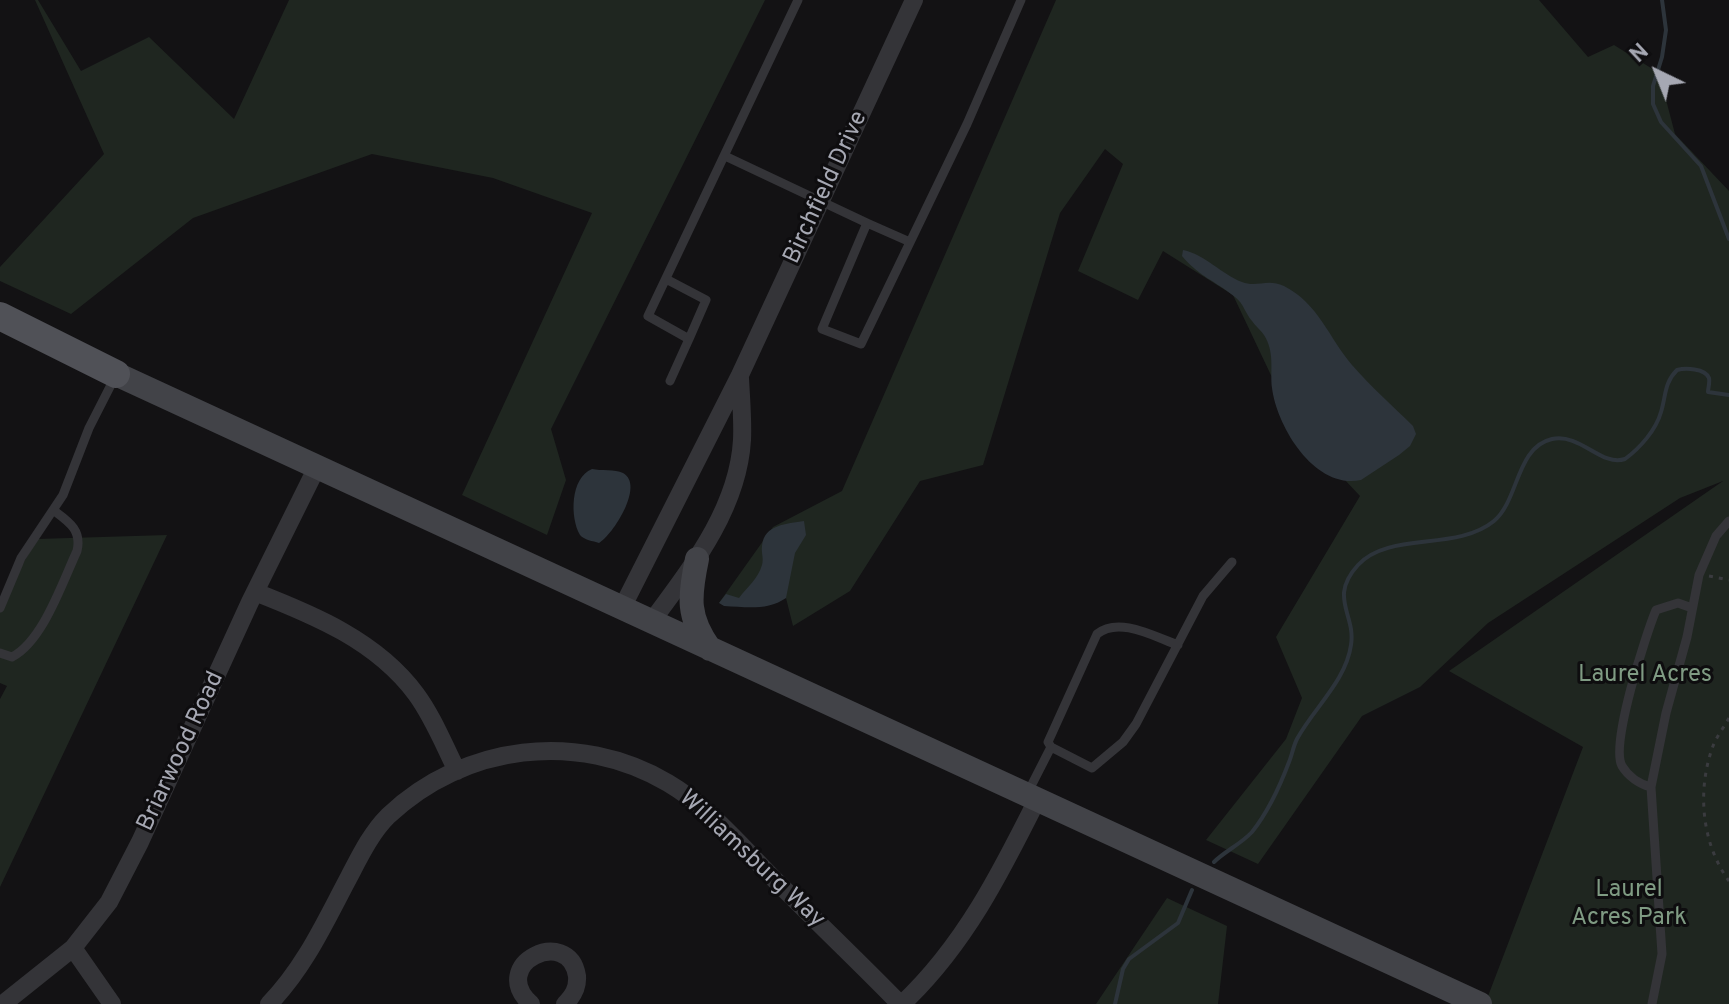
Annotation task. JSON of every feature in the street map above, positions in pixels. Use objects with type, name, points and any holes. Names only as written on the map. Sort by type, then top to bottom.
[{"type":"main road","points":[[0,316],[116,374],[1480,1004]]},
{"type":"main road","points":[[697,559],[691,588],[692,614],[699,634],[710,649]]},
{"type":"street","name":"Birchfield Drive","points":[[623,606],[740,375],[914,0]]},
{"type":"street","name":"Birchfield Drive","points":[[652,621],[697,559],[721,514],[742,442],[740,375]]},
{"type":"street","name":"Briarwood Road","points":[[3,1004],[73,948],[109,902],[131,862],[255,592],[317,467]]},
{"type":"street","points":[[255,592],[327,623],[359,641],[389,665],[423,705],[457,771]]},
{"type":"street","name":"Williamsburg Way","points":[[269,1004],[306,959],[374,832],[387,817],[411,798],[457,771],[504,755],[566,750],[609,758],[651,774],[689,798],[901,1004]]},
{"type":"street","points":[[901,1004],[942,959],[981,908],[1033,796]]},
{"type":"street","points":[[73,948],[112,1004]]},
{"type":"street","points":[[529,1004],[519,986],[522,966],[537,953],[546,951],[565,956],[576,971],[575,990],[565,1004]]},
{"type":"lane","points":[[689,339],[648,316],[798,0]]},
{"type":"lane","points":[[867,223],[822,329],[861,344],[967,124],[1021,0]]},
{"type":"lane","points":[[725,156],[910,242]]},
{"type":"lane","points":[[666,279],[706,300],[670,381]]},
{"type":"lane","points":[[0,608],[21,558],[73,475],[89,428],[116,374]]},
{"type":"lane","points":[[0,653],[12,657],[25,650],[77,551],[79,542],[75,526],[53,510]]},
{"type":"lane","points":[[1652,1004],[1662,954],[1651,787],[1699,575],[1716,536],[1727,527]]},
{"type":"lane","points":[[1178,645],[1120,626],[1104,628],[1097,634],[1048,742],[1051,747],[1092,768],[1123,742],[1136,724],[1178,645],[1203,596],[1232,562]]},
{"type":"lane","points":[[1651,787],[1634,779],[1620,764],[1618,741],[1656,610],[1678,603],[1692,608]]},
{"type":"lane","points":[[1033,796],[1051,747]]},
{"type":"path","points":[[1699,575],[1729,580]]},
{"type":"path","points":[[1729,718],[1714,746],[1705,783],[1705,828],[1719,867],[1729,881]]},
{"type":"green space","points":[[35,0],[38,0],[81,71],[149,37],[234,119],[289,0],[765,0],[551,429],[566,480],[547,535],[462,495],[592,213],[493,178],[372,154],[193,218],[71,314],[0,281],[0,267],[104,154]]},
{"type":"green space","points":[[1056,0],[1539,0],[1588,57],[1614,45],[1659,73],[1675,134],[1729,191],[1729,1004],[1485,1004],[1583,747],[1449,671],[1723,481],[1680,498],[1488,623],[1420,687],[1362,716],[1258,864],[1206,840],[1286,739],[1302,698],[1276,637],[1360,496],[1296,428],[1233,295],[1163,251],[1138,300],[1078,271],[1123,164],[1105,149],[1060,213],[983,465],[920,481],[850,591],[793,626],[786,598],[719,603],[773,527],[842,491]]},
{"type":"green space","points":[[167,535],[0,887],[0,699],[7,686],[0,683],[0,604],[37,539]]},
{"type":"green space","points":[[1167,898],[1227,926],[1218,1004],[1096,1004]]},
{"type":"shaded area","points":[[1183,250],[1242,282],[1278,284],[1296,293],[1314,311],[1352,365],[1413,426],[1416,434],[1410,446],[1361,480],[1344,481],[1314,466],[1290,437],[1275,404],[1270,348],[1264,335],[1238,300],[1195,269],[1182,256]]},
{"type":"shaded area","points":[[592,469],[623,473],[629,479],[630,488],[619,520],[599,543],[580,535],[574,509],[579,481]]},
{"type":"shaded area","points":[[804,521],[806,535],[795,553],[786,598],[756,607],[724,606],[719,603],[726,594],[739,598],[755,579],[762,565],[762,546],[767,533],[777,526]]},
{"type":"waterway","points":[[1662,0],[1666,30],[1653,86],[1653,104],[1661,122],[1701,166],[1729,239]]},
{"type":"waterway","points":[[1214,862],[1248,836],[1258,824],[1278,789],[1297,739],[1343,671],[1352,634],[1345,606],[1345,587],[1358,565],[1387,548],[1461,536],[1494,521],[1509,500],[1531,452],[1552,439],[1562,438],[1608,458],[1625,459],[1651,432],[1661,412],[1668,385],[1677,370],[1703,372],[1709,378],[1708,392],[1729,395]]},
{"type":"waterway","points":[[1115,1004],[1123,969],[1129,959],[1178,923],[1192,890]]},
{"type":"park label","name":"Laurel Acres","points":[[1645,676]]},
{"type":"park label","name":"Laurel Acres Park","points":[[1629,905]]}]
